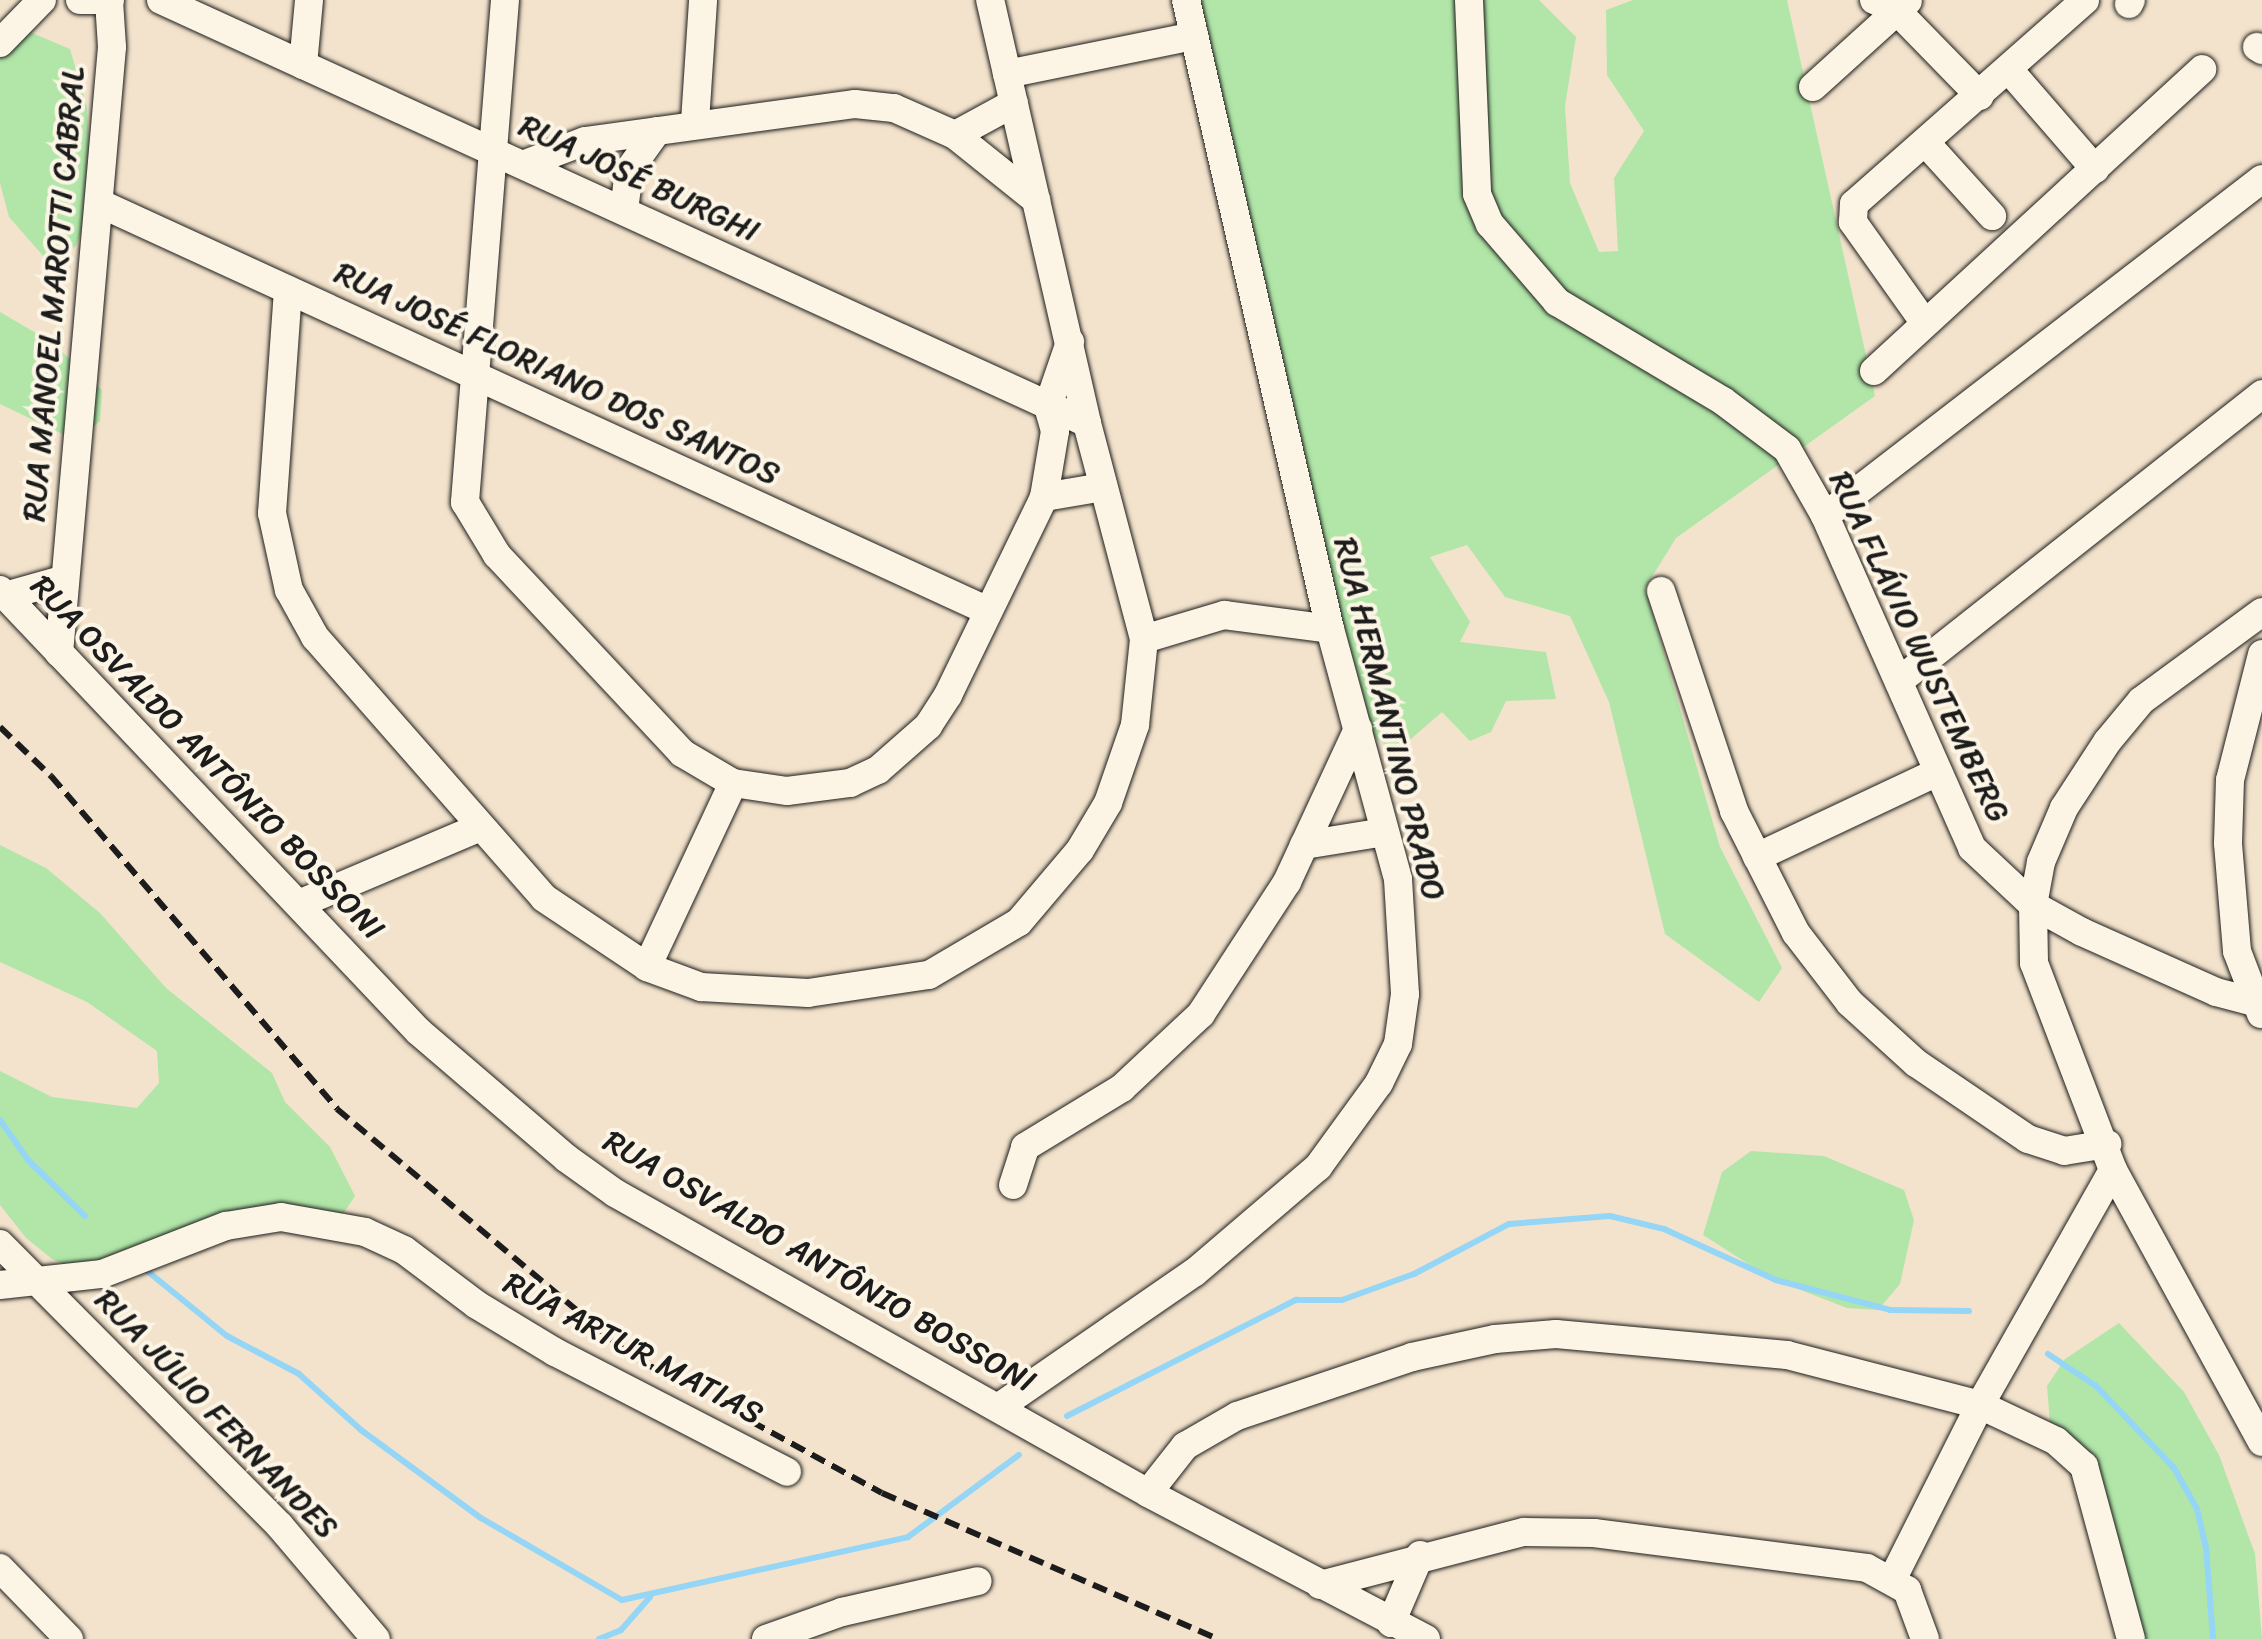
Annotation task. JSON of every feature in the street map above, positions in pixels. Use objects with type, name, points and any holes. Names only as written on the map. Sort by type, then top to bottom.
[{"type":"street","points":[[0,43],[38,3],[64,0]]},
{"type":"street","points":[[80,0],[109,0]]},
{"type":"street","name":"RUA MANOEL MAROTTI CABRAL","points":[[59,654],[62,580],[100,203],[109,0]]},
{"type":"street","name":"RUA JOSÉ BURGHI","points":[[160,0],[1086,422]]},
{"type":"street","points":[[304,65],[308,0]]},
{"type":"street","points":[[505,0],[463,478],[474,522],[682,752],[733,783],[816,789],[878,770],[928,726],[1044,496],[1055,431],[1048,406],[1070,341]]},
{"type":"street","points":[[695,122],[703,0]]},
{"type":"street","points":[[288,290],[272,513],[289,590],[315,637],[544,898],[648,967],[740,994],[808,994],[928,975],[976,950],[1048,894],[1108,803],[1135,726],[1144,639],[1086,422],[990,0]]},
{"type":"street","name":"RUA HERMANTINO PRADO","points":[[1002,1405],[1195,1272],[1275,1208],[1352,1124],[1398,1044],[1405,994],[1398,879],[1330,628],[1186,0]]},
{"type":"street","name":"RUA FLÁVIO WUSTEMBERG","points":[[1469,0],[1477,194],[1490,224],[1558,302],[1735,408],[1787,449],[1825,516],[1972,848],[2033,905],[2149,965],[2260,1008]]},
{"type":"street","points":[[1924,322],[1851,212],[2085,0]]},
{"type":"street","points":[[1813,87],[1893,3],[1980,96]]},
{"type":"street","points":[[1007,74],[1194,36]]},
{"type":"street","points":[[1874,371],[2202,69]]},
{"type":"street","points":[[2010,71],[2095,169]]},
{"type":"street","points":[[955,135],[1014,103]]},
{"type":"street","points":[[526,164],[586,142],[695,122],[855,104],[894,108],[955,135],[1036,200]]},
{"type":"street","points":[[624,211],[629,170],[658,131]]},
{"type":"street","points":[[1925,142],[1992,216]]},
{"type":"street","points":[[1825,516],[2262,178]]},
{"type":"street","name":"RUA JOSÉ FLORIANO DOS SANTOS","points":[[100,203],[474,371],[986,610]]},
{"type":"street","points":[[1899,681],[2262,394]]},
{"type":"street","points":[[1044,496],[1103,487]]},
{"type":"street","points":[[2,593],[62,580]]},
{"type":"street","points":[[1661,591],[1734,811],[1796,932],[1832,980],[1916,1063],[2028,1139],[2064,1151],[2110,1157]]},
{"type":"street","name":"RUA OSVALDO ANTÔNIO BOSSONI","points":[[2,593],[490,1099],[615,1193],[1002,1405],[1148,1493],[1426,1639]]},
{"type":"street","points":[[2262,612],[2141,701],[2107,742],[2064,808],[2041,862],[2033,905],[2034,963],[2110,1157],[2262,1442]]},
{"type":"street","points":[[1144,639],[1224,615],[1330,628]]},
{"type":"street","points":[[2260,1008],[2237,951],[2228,843],[2230,780],[2262,654]]},
{"type":"street","points":[[1013,1185],[1025,1146],[1122,1088],[1201,1014],[1241,960],[1304,844],[1358,729]]},
{"type":"street","points":[[1756,857],[1938,772]]},
{"type":"street","points":[[648,967],[733,783]]},
{"type":"street","points":[[298,904],[480,827]]},
{"type":"street","points":[[1304,844],[1384,832]]},
{"type":"street","points":[[1893,1578],[2110,1157]]},
{"type":"street","name":"RUA ARTUR MATIAS","points":[[0,1285],[34,1277],[102,1274],[226,1226],[282,1217],[365,1232],[404,1250],[476,1305],[555,1352],[786,1472]]},
{"type":"street","name":"RUA JÚLIO FERNANDES","points":[[0,1244],[280,1526],[376,1639]]},
{"type":"street","points":[[1148,1493],[1185,1446],[1237,1416],[1412,1357],[1495,1339],[1556,1334],[1787,1355],[1885,1375],[2028,1422],[2084,1466],[2131,1639]]},
{"type":"street","points":[[1320,1585],[1420,1555],[1562,1531],[1733,1546],[1893,1578],[1907,1590],[1925,1639]]},
{"type":"street","points":[[1391,1623],[1420,1555]]},
{"type":"street","points":[[0,1568],[69,1639]]},
{"type":"street","points":[[766,1639],[842,1612],[978,1581]]},
{"type":"green space","points":[[1186,0],[1539,0],[1576,37],[1565,106],[1570,183],[1599,252],[1618,251],[1614,178],[1644,131],[1607,75],[1606,10],[1633,0],[1787,0],[1875,396],[1676,538],[1645,588],[1720,847],[1782,968],[1759,1002],[1665,934],[1609,702],[1570,616],[1505,597],[1467,545],[1430,557],[1470,622],[1460,642],[1546,652],[1556,699],[1506,701],[1491,732],[1470,741],[1442,712],[1397,751],[1358,729]]},
{"type":"green space","points":[[11,24],[70,49],[87,107],[92,205],[76,246],[52,266],[9,217],[0,183],[0,34]]},
{"type":"green space","points":[[0,312],[53,343],[102,390],[100,421],[77,441],[0,404]]},
{"type":"green space","points":[[0,845],[46,868],[100,913],[166,988],[272,1073],[285,1102],[330,1147],[355,1196],[337,1223],[243,1220],[93,1276],[52,1259],[26,1238],[0,1205],[0,1071],[52,1097],[137,1108],[159,1083],[157,1051],[87,1002],[0,962]]},
{"type":"green space","points":[[1751,1151],[1824,1156],[1904,1190],[1914,1220],[1900,1284],[1878,1310],[1847,1308],[1772,1279],[1703,1235],[1722,1172]]},
{"type":"green space","points":[[2119,1323],[2184,1392],[2219,1455],[2255,1554],[2262,1639],[2140,1639],[2050,1424],[2047,1386],[2065,1359]]},
{"type":"waterway","points":[[0,1120],[28,1160],[85,1216]]},
{"type":"waterway","points":[[1067,1416],[1296,1300],[1342,1300],[1414,1274],[1509,1224],[1610,1216],[1664,1229],[1776,1280],[1890,1310],[1969,1311]]},
{"type":"waterway","points":[[146,1270],[227,1336],[299,1374],[361,1430],[481,1518],[622,1600],[908,1537],[1019,1455]]},
{"type":"waterway","points":[[2048,1354],[2096,1386],[2174,1468],[2197,1509],[2206,1547],[2213,1639]]},
{"type":"waterway","points":[[599,1639],[621,1630],[650,1597]]},
{"type":"railway","points":[[0,727],[51,776],[337,1109],[630,1355],[882,1493],[1217,1639]]}]
